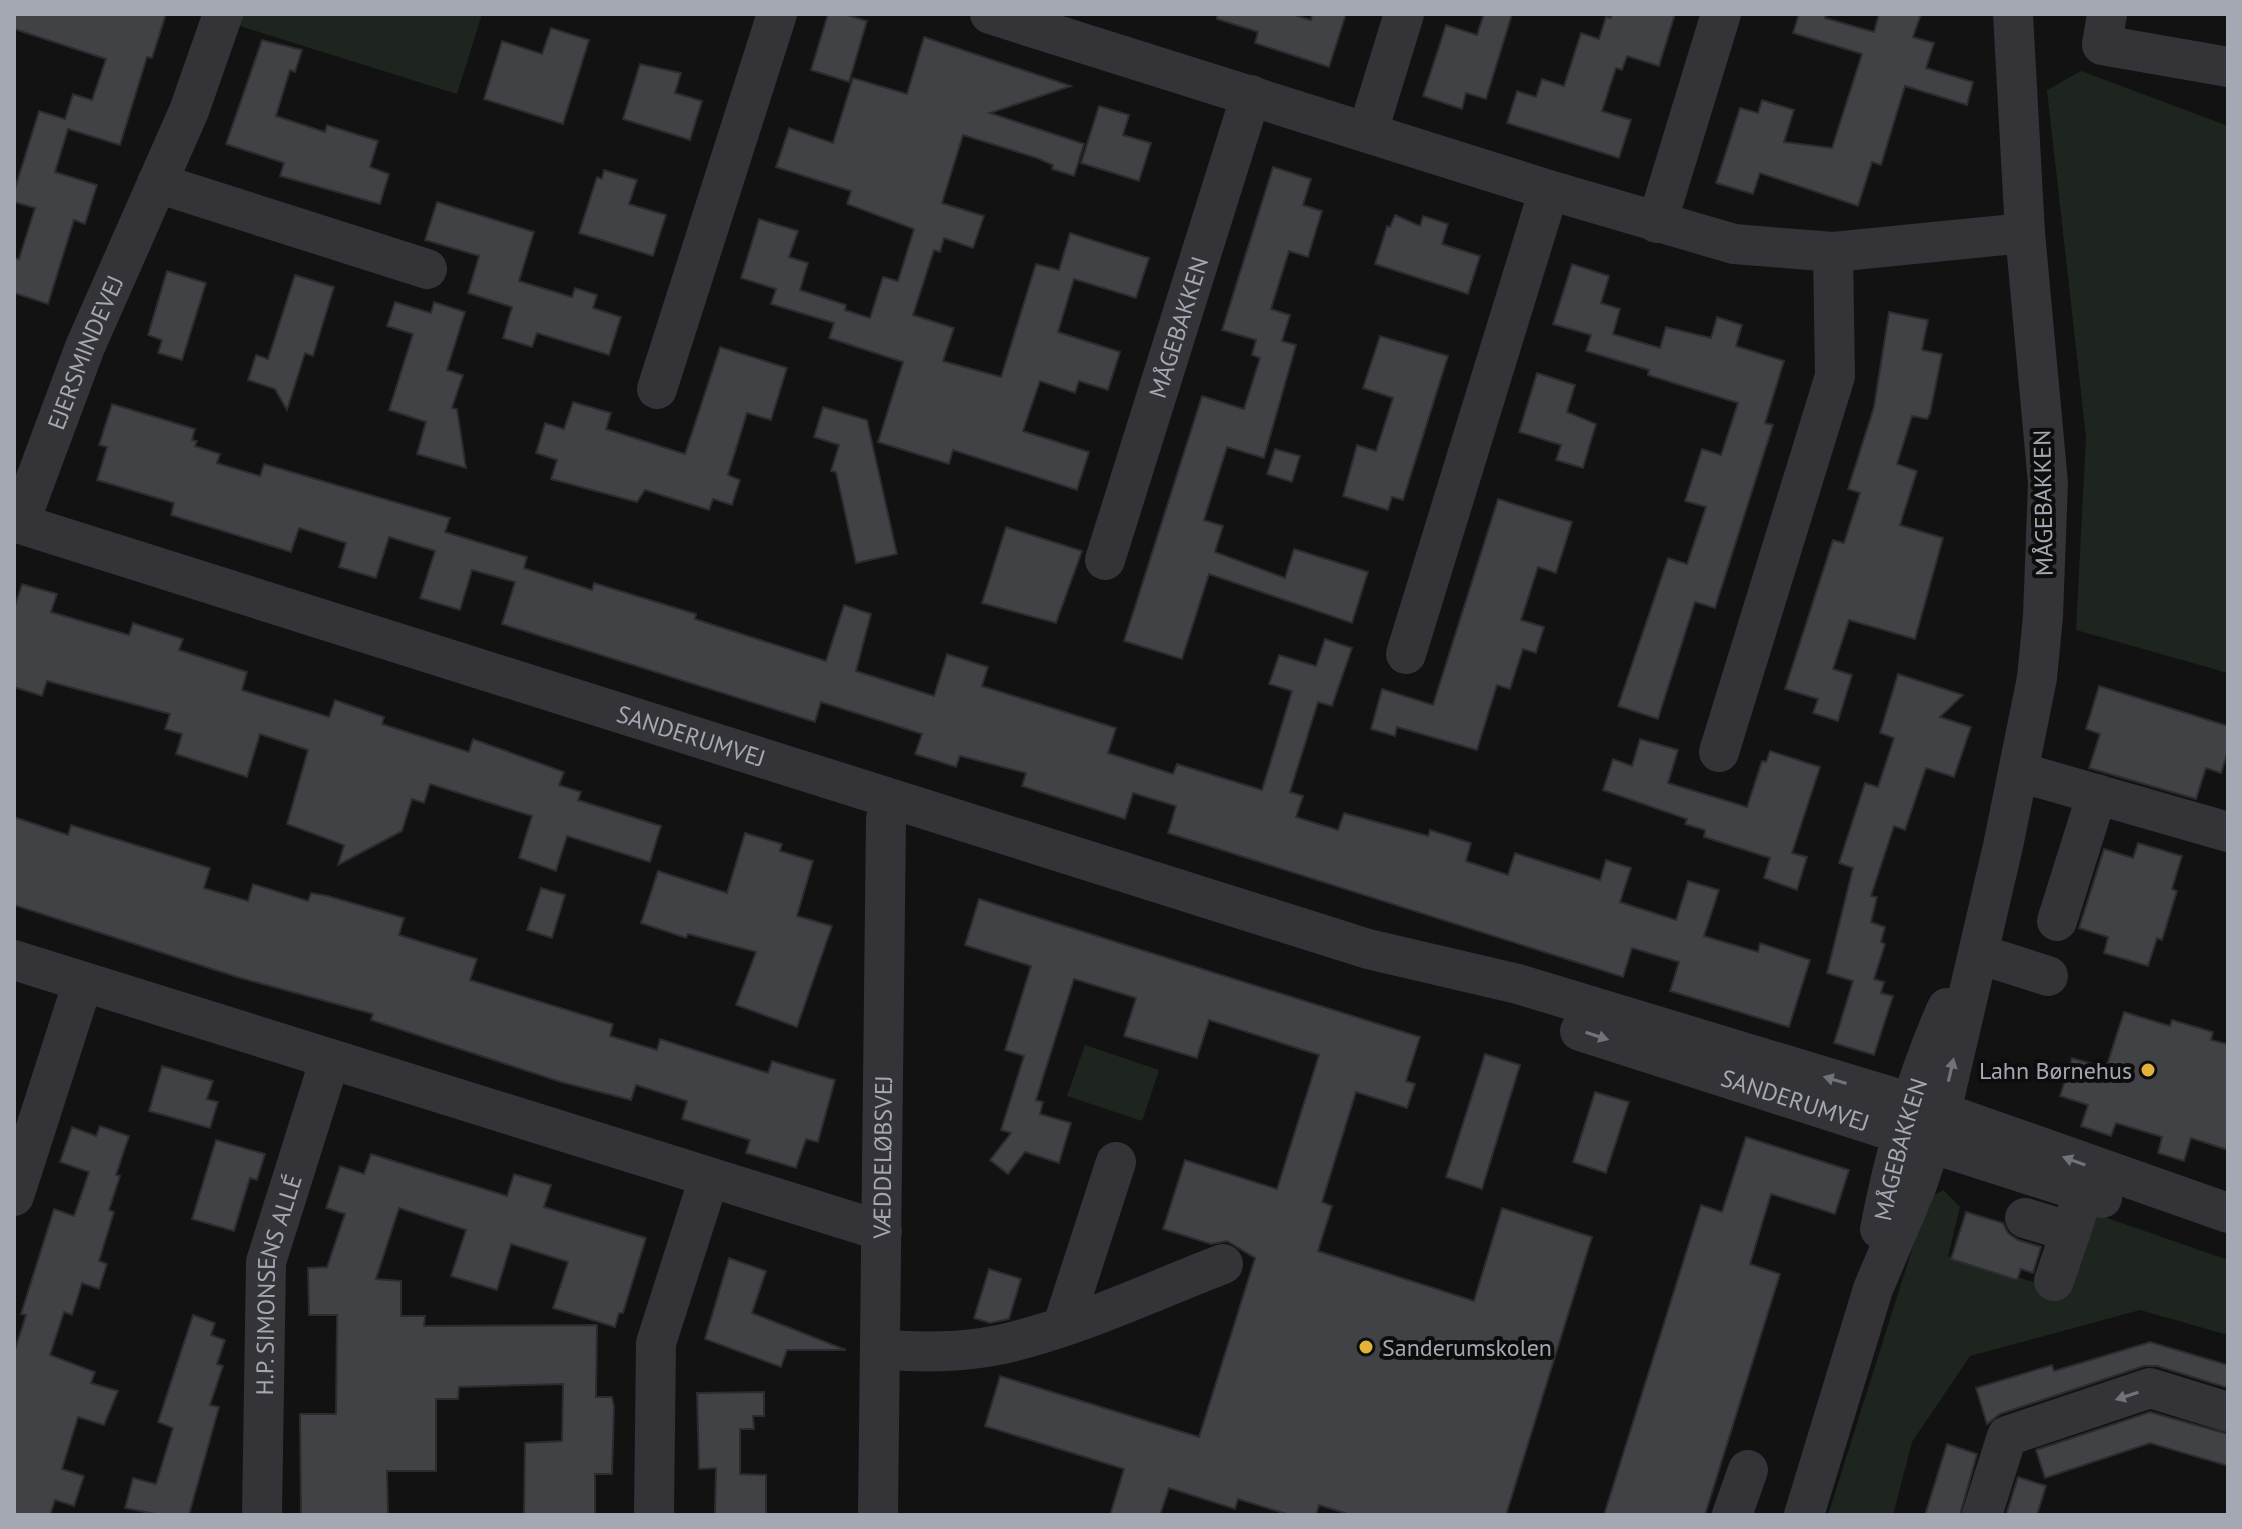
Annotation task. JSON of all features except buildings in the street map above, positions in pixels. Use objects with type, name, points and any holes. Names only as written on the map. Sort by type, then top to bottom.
[{"type":"street","name":"EJERSMINDEVEJ","points":[[16,523],[85,347],[189,111],[223,14]]},
{"type":"street","points":[[657,389],[777,14]]},
{"type":"street","points":[[990,14],[1090,29],[1251,95],[1549,190],[1734,244],[1833,252],[2025,233]]},
{"type":"street","points":[[1368,131],[1404,14]]},
{"type":"street","points":[[1657,223],[1721,14]]},
{"type":"street","name":"MÅGEBAKKEN","points":[[1804,1515],[1873,1289],[1880,1231],[1920,1124],[1928,1049],[1981,941],[2037,678],[2043,616],[2048,483],[2025,233],[2013,14]]},
{"type":"street","points":[[2107,14],[2102,45],[2228,67]]},
{"type":"street","name":"MÅGEBAKKEN","points":[[1105,560],[1251,95]]},
{"type":"street","points":[[157,183],[427,269]]},
{"type":"street","points":[[1406,654],[1549,190]]},
{"type":"street","points":[[1719,752],[1835,376],[1833,252]]},
{"type":"street","name":"SANDERUMVEJ","points":[[16,523],[1368,949],[1518,984],[1920,1124],[2228,1213]]},
{"type":"street","points":[[2019,772],[2228,832]]},
{"type":"street","points":[[2057,921],[2097,794]]},
{"type":"street","name":"VÆDDELØBSVEJ","points":[[878,1515],[886,819],[893,800]]},
{"type":"street","points":[[1981,941],[2048,976]]},
{"type":"street","points":[[14,960],[882,1231]]},
{"type":"street","points":[[14,1196],[83,982]]},
{"type":"street","name":"H.P. SIMONSENS ALLÉ","points":[[262,1515],[266,1262],[330,1059]]},
{"type":"street","name":"SANDERUMVEJ","points":[[1920,1124],[2084,1192],[2228,1236]]},
{"type":"street","points":[[1063,1325],[1116,1162]]},
{"type":"street","points":[[654,1515],[656,1343],[709,1178]]},
{"type":"street","points":[[2054,1281],[2084,1192]]},
{"type":"street","points":[[2025,1218],[2071,1232]]},
{"type":"street","points":[[882,1350],[931,1352],[998,1345],[1063,1325],[1223,1264]]},
{"type":"street","points":[[1982,1515],[2007,1436],[2150,1388],[2228,1412]]},
{"type":"street","points":[[1732,1515],[1748,1470]]},
{"type":"shaded area","points":[[243,14],[482,14],[457,94],[240,26]]},
{"type":"shaded area","points":[[2081,71],[2228,126],[2228,673],[2076,630],[2086,437],[2047,90]]},
{"type":"shaded area","points":[[1085,1045],[1159,1070],[1142,1121],[1067,1096]]},
{"type":"shaded area","points":[[1943,1190],[1960,1207],[1948,1256],[2059,1290],[2087,1211],[2228,1260],[2228,1335],[2140,1310],[1970,1356],[1912,1442],[1893,1515],[1828,1515],[1928,1199]]},
{"type":"place","name":"Lahn Børnehus","points":[[2148,1070]]},
{"type":"place","name":"Sanderumskolen","points":[[1366,1347]]}]
